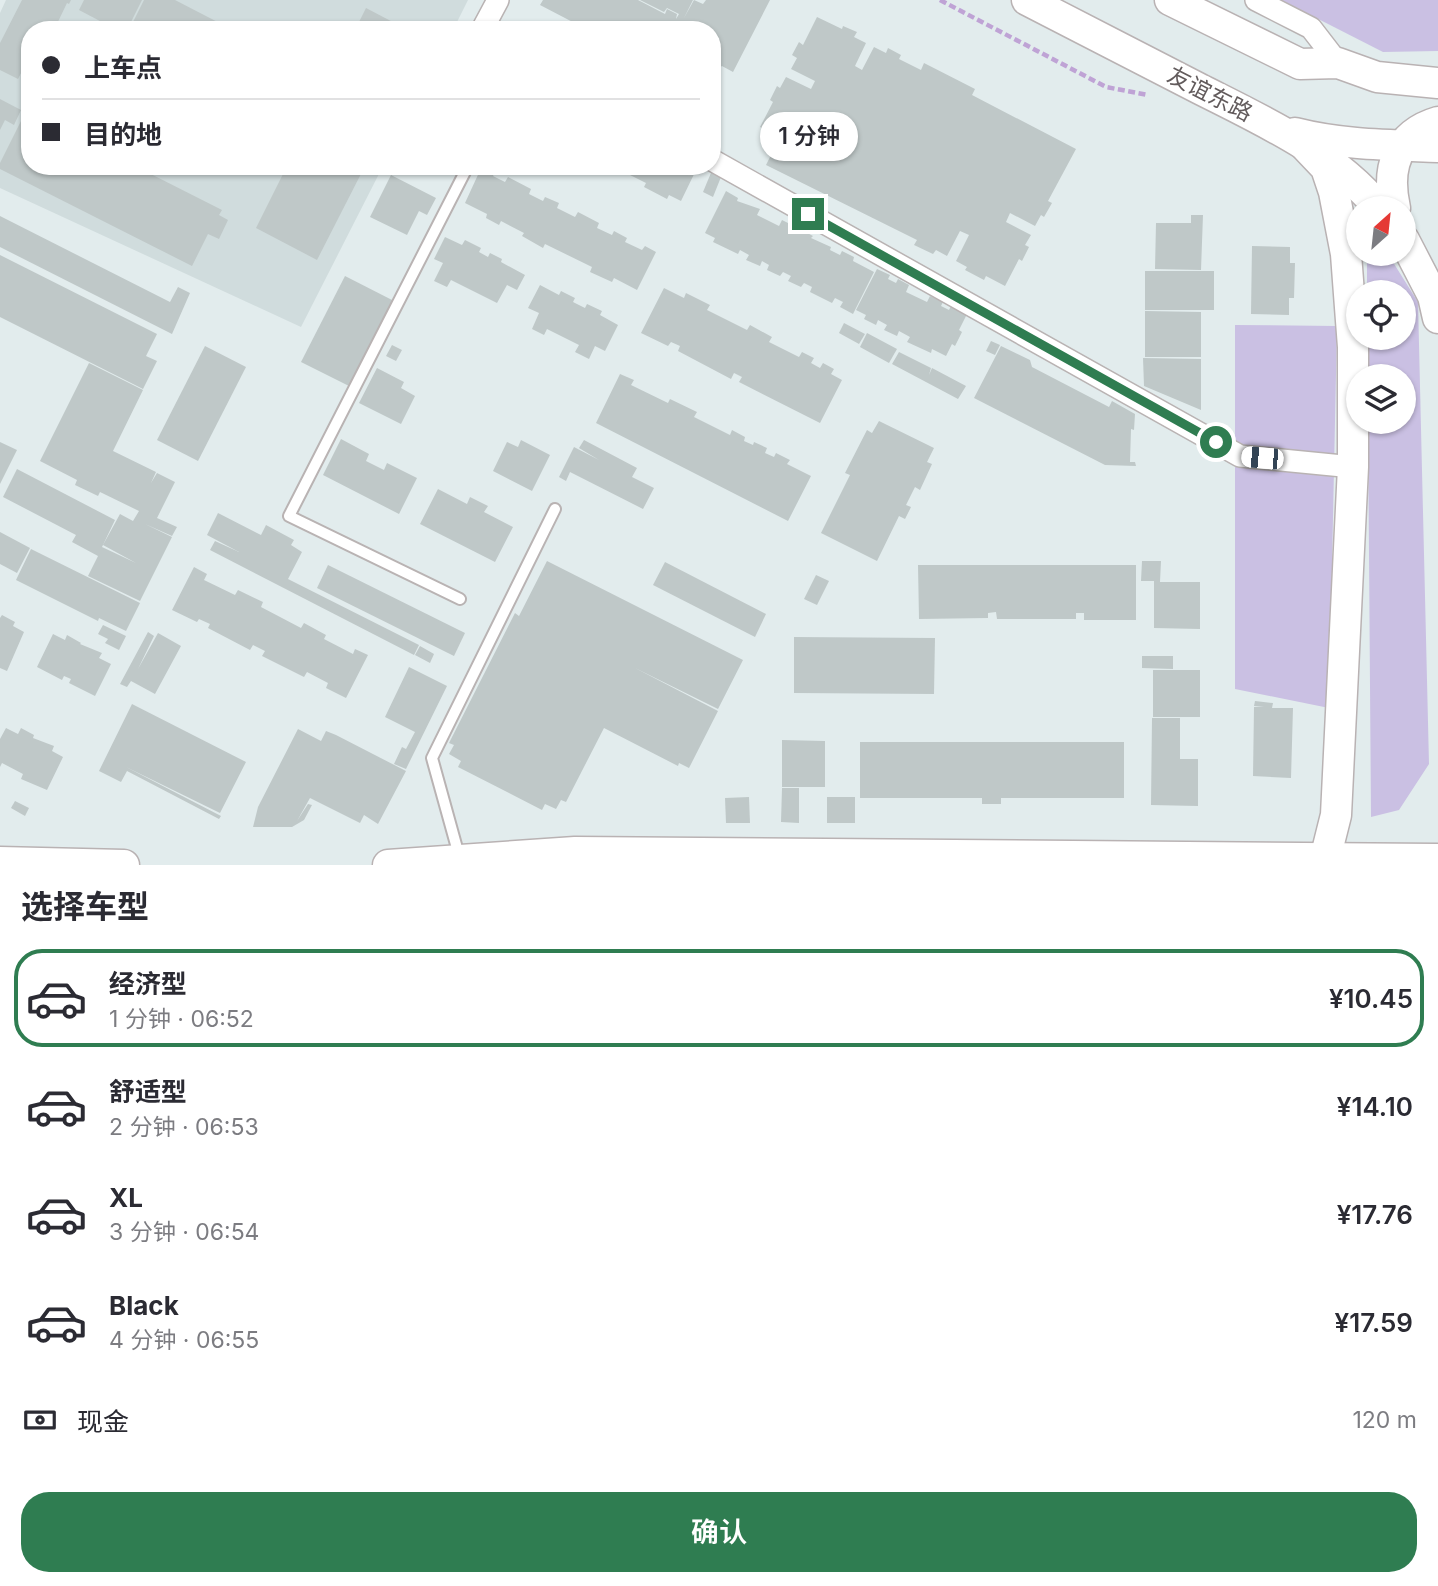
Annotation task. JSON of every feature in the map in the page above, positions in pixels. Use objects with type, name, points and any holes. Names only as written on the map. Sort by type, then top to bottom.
[{"type":"main road","name":"友谊东路","points":[[1027,0],[1274,127],[1307,148],[1369,196]]},
{"type":"main road","points":[[1170,0],[1300,64],[1338,64],[1377,77],[1438,83]]},
{"type":"main road","points":[[1394,196],[1392,170],[1406,139],[1438,122]]},
{"type":"main road","points":[[1274,127],[1328,141],[1438,147]]},
{"type":"main road","points":[[1307,148],[1326,168],[1334,192],[1346,254],[1353,346],[1353,467],[1336,815],[1325,859]]},
{"type":"main road","points":[[1416,263],[1433,296],[1438,318]]},
{"type":"main road","points":[[388,865],[575,852],[1438,859]]},
{"type":"main road","points":[[0,862],[124,865]]},
{"type":"street","points":[[487,21],[498,0]]},
{"type":"street","points":[[1255,0],[1311,28],[1338,64]]},
{"type":"street","points":[[721,165],[1240,456],[1353,467]]},
{"type":"lane","points":[[460,599],[289,516],[463,175]]},
{"type":"lane","points":[[461,861],[432,758],[555,509]]},
{"type":"path","points":[[940,0],[1106,87],[1158,97]]},
{"type":"shaded area","points":[[6,0],[468,0],[458,21],[21,21],[21,175],[378,175],[301,327],[0,188],[0,13]]},
{"type":"shaded area","points":[[1281,0],[1438,0],[1438,51],[1383,52]]},
{"type":"shaded area","points":[[1367,266],[1395,266],[1404,280],[1367,280]]},
{"type":"shaded area","points":[[1416,299],[1429,764],[1399,810],[1371,817],[1368,434],[1416,434],[1416,364],[1368,364],[1367,350],[1416,350]]},
{"type":"shaded area","points":[[1235,325],[1337,326],[1329,708],[1235,689]]},
{"type":"building","points":[[22,0],[71,0],[58,21],[21,21],[21,73],[18,79],[0,70],[0,43]]},
{"type":"building","points":[[84,0],[142,0],[132,21],[100,21],[79,10]]},
{"type":"building","points":[[144,0],[175,0],[216,21],[134,21]]},
{"type":"building","points":[[543,0],[638,0],[665,14],[667,9],[677,14],[676,19],[679,14],[667,8],[664,12],[640,0],[693,0],[684,18],[694,0],[703,4],[706,0],[770,0],[733,72],[721,67],[721,21],[571,21],[540,5]]},
{"type":"building","points":[[366,8],[391,21],[360,21]]},
{"type":"building","points":[[817,17],[842,29],[843,26],[857,32],[854,37],[866,43],[855,66],[862,70],[874,47],[886,53],[888,48],[901,55],[899,59],[921,70],[924,63],[975,89],[972,95],[1076,149],[1048,201],[1052,203],[1035,226],[1010,213],[1006,222],[1031,235],[1025,245],[1029,247],[1022,261],[1019,259],[1005,286],[986,276],[984,280],[965,270],[967,267],[956,261],[969,235],[960,231],[947,256],[936,250],[933,254],[914,245],[917,240],[766,165],[780,137],[760,127],[773,102],[770,100],[777,86],[780,88],[786,77],[811,89],[815,81],[791,69],[797,58],[792,55],[799,42],[803,45]]},
{"type":"building","points":[[0,99],[21,110],[14,125],[5,120],[0,130]]},
{"type":"building","points":[[21,121],[21,175],[153,175],[222,210],[219,215],[228,220],[219,239],[208,234],[192,266],[0,169],[0,163]]},
{"type":"building","points":[[721,171],[723,172],[713,197],[703,192],[710,175],[721,175]]},
{"type":"building","points":[[282,175],[360,175],[317,260],[256,228]]},
{"type":"building","points":[[391,175],[436,198],[427,215],[419,211],[407,235],[370,217]]},
{"type":"building","points":[[478,175],[494,175],[505,182],[508,177],[531,189],[529,194],[543,201],[545,197],[559,203],[557,208],[575,217],[578,212],[599,223],[597,228],[612,235],[614,231],[627,238],[625,242],[642,250],[645,246],[656,252],[637,290],[614,278],[612,282],[590,272],[592,267],[545,244],[543,248],[522,236],[524,233],[501,221],[499,225],[486,218],[487,214],[465,203]]},
{"type":"building","points":[[630,175],[694,175],[681,201],[669,195],[667,199],[644,187],[646,183]]},
{"type":"building","points":[[726,191],[738,198],[737,201],[760,209],[757,215],[779,226],[782,220],[798,232],[800,229],[813,236],[811,238],[831,247],[830,250],[840,255],[842,251],[854,257],[853,261],[874,272],[853,314],[840,307],[843,302],[835,298],[832,303],[810,292],[812,287],[804,283],[801,287],[788,281],[791,276],[783,272],[780,276],[767,270],[769,265],[762,261],[760,266],[746,260],[749,255],[740,250],[738,254],[713,242],[715,238],[705,233]]},
{"type":"building","points":[[1191,215],[1203,215],[1201,270],[1155,269],[1156,223],[1191,223]]},
{"type":"building","points":[[0,216],[170,302],[178,287],[190,293],[172,334],[0,247]]},
{"type":"building","points":[[445,237],[462,245],[465,240],[481,248],[479,252],[488,257],[490,253],[502,259],[501,262],[525,275],[517,290],[507,285],[497,303],[451,280],[447,287],[434,281],[443,263],[434,259]]},
{"type":"building","points":[[1252,246],[1290,247],[1290,263],[1295,263],[1294,298],[1289,298],[1289,315],[1251,314]]},
{"type":"building","points":[[0,255],[157,334],[146,356],[157,361],[143,389],[0,317]]},
{"type":"building","points":[[877,269],[890,275],[888,279],[896,283],[898,279],[909,285],[906,292],[927,302],[930,296],[943,302],[941,306],[949,310],[951,306],[967,314],[955,346],[952,344],[946,356],[932,349],[931,353],[907,342],[910,337],[899,331],[897,336],[884,330],[887,325],[878,320],[876,325],[864,319],[866,315],[856,310]]},
{"type":"building","points":[[1145,271],[1214,271],[1214,310],[1145,310]]},
{"type":"building","points":[[345,276],[394,301],[351,387],[301,362]]},
{"type":"building","points":[[540,285],[559,295],[561,291],[575,298],[573,302],[585,308],[587,304],[602,311],[600,315],[618,325],[605,351],[595,346],[589,359],[575,352],[579,345],[547,329],[544,335],[532,329],[539,313],[528,308]]},
{"type":"building","points":[[664,288],[684,298],[686,293],[710,305],[707,310],[747,330],[750,325],[772,337],[769,342],[799,357],[802,352],[814,358],[811,363],[820,368],[823,363],[834,369],[831,374],[842,380],[820,423],[739,382],[742,377],[734,373],[731,379],[678,351],[680,346],[671,342],[668,346],[641,333]]},
{"type":"building","points":[[1145,311],[1201,312],[1201,357],[1145,357]]},
{"type":"building","points":[[844,323],[865,334],[859,344],[839,333]]},
{"type":"building","points":[[867,333],[897,349],[889,363],[860,347]]},
{"type":"building","points":[[991,341],[1000,345],[995,355],[986,351]]},
{"type":"building","points":[[392,345],[402,350],[396,361],[386,356]]},
{"type":"building","points":[[205,346],[246,367],[198,461],[157,440]]},
{"type":"building","points":[[1001,346],[1030,360],[1032,367],[1109,407],[1112,401],[1135,414],[1134,430],[1131,429],[1130,462],[1135,462],[1136,466],[1105,465],[974,398]]},
{"type":"building","points":[[899,352],[931,368],[929,375],[932,368],[966,386],[958,399],[892,364]]},
{"type":"building","points":[[1143,358],[1201,359],[1201,410],[1144,386]]},
{"type":"building","points":[[89,363],[143,390],[113,451],[156,472],[151,483],[157,473],[175,482],[157,518],[177,527],[172,536],[145,524],[172,537],[140,601],[88,576],[98,556],[72,542],[76,535],[3,497],[17,469],[115,520],[102,547],[136,563],[103,545],[120,514],[133,521],[139,511],[100,492],[98,496],[75,485],[77,480],[40,461]]},
{"type":"building","points":[[377,368],[404,382],[401,388],[415,396],[401,424],[359,403]]},
{"type":"building","points":[[620,374],[634,380],[631,385],[668,403],[670,399],[697,412],[694,417],[730,435],[732,430],[745,437],[744,441],[767,448],[765,453],[774,457],[776,453],[790,460],[787,464],[811,476],[788,521],[596,423]]},
{"type":"building","points":[[879,421],[934,448],[927,462],[932,464],[920,490],[915,487],[906,505],[911,507],[905,519],[899,516],[877,561],[821,533],[850,475],[845,473],[867,430],[872,433]]},
{"type":"building","points":[[341,439],[369,454],[366,461],[384,470],[387,463],[417,478],[399,514],[323,475]]},
{"type":"building","points":[[521,440],[550,455],[532,491],[493,471],[507,442],[518,447]]},
{"type":"building","points":[[584,440],[637,468],[632,477],[654,488],[643,509],[570,472],[566,481],[559,477],[574,447],[599,460],[579,448]]},
{"type":"building","points":[[0,442],[17,450],[0,484]]},
{"type":"building","points":[[438,489],[467,504],[470,497],[488,506],[484,512],[513,527],[495,562],[420,524]]},
{"type":"building","points":[[218,513],[261,535],[266,525],[294,540],[291,545],[302,552],[288,579],[419,645],[414,655],[210,550],[215,541],[239,552],[207,535]]},
{"type":"building","points":[[0,532],[30,548],[17,573],[0,564]]},
{"type":"building","points":[[31,549],[140,603],[126,631],[99,618],[98,621],[16,580]]},
{"type":"building","points":[[547,561],[743,660],[718,709],[635,668],[718,711],[689,768],[679,763],[678,766],[604,728],[566,802],[561,800],[556,809],[545,804],[542,810],[458,767],[461,761],[449,754],[454,745],[449,743],[484,674],[515,613],[519,616]]},
{"type":"building","points":[[1142,561],[1161,561],[1160,582],[1200,582],[1200,629],[1154,628],[1154,581],[1141,581]]},
{"type":"building","points":[[665,562],[766,614],[755,637],[653,585]]},
{"type":"building","points":[[328,565],[465,633],[454,656],[317,588]]},
{"type":"building","points":[[918,565],[1136,565],[1136,620],[1084,620],[1084,613],[1076,613],[1076,619],[997,619],[996,612],[988,613],[988,618],[919,619]]},
{"type":"building","points":[[194,567],[207,574],[204,580],[235,595],[238,590],[263,602],[261,607],[301,628],[304,623],[326,635],[324,639],[353,654],[355,649],[368,655],[346,698],[326,688],[328,683],[307,672],[304,677],[262,656],[265,651],[253,645],[250,650],[208,628],[210,624],[199,619],[197,622],[172,610]]},
{"type":"building","points":[[816,575],[829,581],[817,605],[804,599]]},
{"type":"building","points":[[2,615],[15,622],[13,626],[24,632],[7,671],[0,668]]},
{"type":"building","points":[[103,625],[126,636],[119,650],[105,643],[108,639],[98,634]]},
{"type":"building","points":[[148,632],[154,636],[138,669],[158,633],[181,646],[155,694],[131,681],[127,687],[120,684]]},
{"type":"building","points":[[53,634],[65,640],[67,635],[102,653],[99,658],[111,664],[95,696],[69,683],[71,679],[64,676],[62,680],[37,667]]},
{"type":"building","points":[[794,637],[935,638],[934,694],[794,693]]},
{"type":"building","points":[[420,646],[434,654],[430,663],[415,655]]},
{"type":"building","points":[[1142,656],[1173,656],[1173,669],[1142,668]]},
{"type":"building","points":[[409,667],[447,686],[406,769],[394,764],[402,747],[406,749],[415,732],[385,717]]},
{"type":"building","points":[[1153,670],[1200,670],[1200,717],[1153,717]]},
{"type":"building","points":[[1255,701],[1273,703],[1272,708],[1293,708],[1291,778],[1253,776],[1254,707],[1264,707],[1254,706]]},
{"type":"building","points":[[132,704],[246,762],[220,813],[126,767],[221,816],[219,819],[127,771],[121,782],[99,771]]},
{"type":"building","points":[[1152,718],[1180,718],[1180,759],[1198,759],[1198,806],[1151,805]]},
{"type":"building","points":[[6,728],[18,734],[21,728],[34,735],[33,738],[54,746],[52,751],[63,757],[47,790],[21,779],[23,774],[2,763],[0,767],[0,739]]},
{"type":"building","points":[[298,729],[321,741],[326,731],[406,771],[378,824],[364,815],[360,823],[310,798],[297,821],[308,804],[312,805],[304,820],[292,827],[253,827],[258,807]]},
{"type":"building","points":[[782,740],[825,741],[825,787],[782,787]]},
{"type":"building","points":[[860,742],[1124,742],[1124,798],[1001,798],[1001,804],[982,804],[982,798],[860,798]]},
{"type":"building","points":[[782,788],[799,788],[799,823],[781,822]]},
{"type":"building","points":[[749,797],[750,823],[726,823],[725,798]]},
{"type":"building","points":[[827,797],[855,797],[855,823],[827,823]]},
{"type":"building","points":[[15,801],[29,808],[25,816],[11,808]]},
{"type":"route","points":[[808,214],[1216,442]]}]
